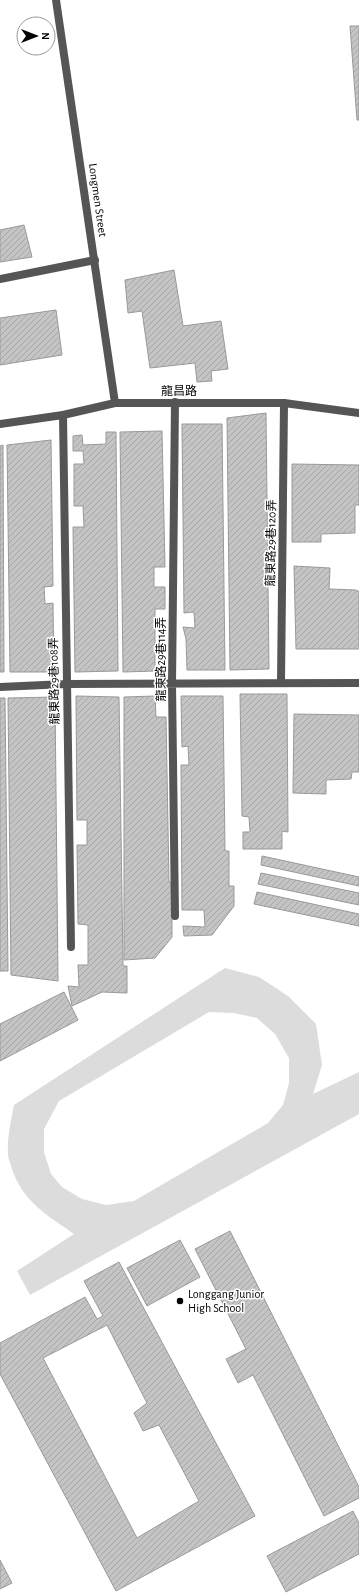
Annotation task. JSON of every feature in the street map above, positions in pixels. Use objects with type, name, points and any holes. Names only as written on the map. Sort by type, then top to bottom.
[{"type":"street","name":"Longmen Street","points":[[56,0],[115,403]]},
{"type":"street","points":[[0,279],[94,260]]},
{"type":"street","name":"龍東路29巷114弄","points":[[175,402],[172,684],[175,916]]},
{"type":"street","name":"龍昌路","points":[[0,424],[63,415],[115,403],[284,403],[359,413]]},
{"type":"street","name":"龍東路29巷120弄","points":[[281,683],[284,403]]},
{"type":"street","name":"龍東路29巷108弄","points":[[63,415],[71,947]]},
{"type":"street","points":[[0,686],[66,684],[359,683]]},
{"type":"shaded area","points":[[225,968],[259,977],[288,996],[316,1024],[322,1065],[313,1094],[359,1072],[359,1114],[30,1295],[17,1271],[74,1234],[37,1207],[29,1199],[17,1180],[8,1158],[9,1136],[14,1105]],"holes":[[[209,1012],[234,1013],[257,1018],[275,1034],[289,1058],[289,1083],[283,1105],[268,1123],[134,1201],[106,1205],[82,1199],[62,1187],[51,1174],[44,1152],[44,1129],[59,1101]]]},
{"type":"building","points":[[350,26],[359,26],[359,120],[357,120]]},
{"type":"building","points":[[24,225],[32,257],[0,262],[0,230]]},
{"type":"building","points":[[174,270],[183,326],[221,321],[228,369],[211,371],[212,381],[197,382],[195,363],[150,368],[142,311],[128,313],[125,280]]},
{"type":"building","points":[[56,310],[62,355],[0,365],[0,318]]},
{"type":"building","points":[[266,413],[269,669],[230,670],[227,418]]},
{"type":"building","points":[[182,424],[222,424],[225,670],[187,670],[186,639],[183,627],[195,628],[194,612],[184,613]]},
{"type":"building","points":[[162,431],[165,567],[154,567],[154,587],[165,587],[165,609],[155,609],[155,671],[123,672],[120,432]]},
{"type":"building","points":[[106,432],[116,432],[118,671],[75,672],[73,527],[84,527],[83,506],[74,506],[74,464],[84,464],[83,451],[73,451],[73,436],[82,435],[83,445],[106,444]]},
{"type":"building","points":[[51,440],[53,586],[44,587],[45,604],[53,603],[54,672],[10,672],[7,445]]},
{"type":"building","points":[[3,445],[4,672],[0,672],[0,446]]},
{"type":"building","points":[[292,464],[359,465],[359,505],[355,505],[355,533],[321,534],[321,542],[292,542]]},
{"type":"building","points":[[294,566],[330,568],[329,589],[359,591],[359,649],[296,649]]},
{"type":"building","points":[[240,694],[287,694],[288,832],[282,831],[282,849],[243,849],[243,832],[250,832],[249,817],[242,816]]},
{"type":"building","points":[[76,696],[119,697],[123,966],[127,966],[127,993],[102,992],[72,1006],[68,986],[79,987],[78,965],[88,965],[88,925],[78,924],[77,845],[87,845],[87,820],[77,820]]},
{"type":"building","points":[[155,696],[156,717],[166,717],[169,882],[172,882],[172,937],[155,958],[124,960],[124,697]]},
{"type":"building","points":[[181,696],[223,696],[225,851],[229,851],[229,886],[234,886],[234,906],[212,935],[184,936],[183,926],[205,927],[204,910],[182,910],[181,765],[189,765],[188,746],[182,747]]},
{"type":"building","points":[[55,697],[58,981],[11,975],[8,698]]},
{"type":"building","points":[[0,698],[5,698],[8,971],[0,971]]},
{"type":"building","points":[[294,714],[359,715],[359,772],[352,772],[351,779],[326,780],[326,794],[293,793]]},
{"type":"building","points":[[262,856],[359,877],[359,886],[261,865]]},
{"type":"building","points":[[261,873],[359,893],[359,905],[258,884]]},
{"type":"building","points":[[257,892],[359,914],[359,926],[254,904]]},
{"type":"building","points":[[64,992],[78,1020],[0,1061],[0,1024]]},
{"type":"building","points":[[230,1231],[359,1487],[359,1498],[324,1516],[253,1375],[238,1383],[226,1359],[246,1349],[195,1249]]},
{"type":"building","points":[[180,1240],[200,1277],[147,1306],[127,1268]]},
{"type":"building","points":[[119,1262],[255,1516],[116,1591],[0,1374],[0,1343],[85,1297],[97,1319],[103,1316],[84,1281]],"holes":[[[107,1325],[147,1403],[134,1413],[143,1431],[159,1425],[199,1501],[137,1538],[43,1358]]]},
{"type":"building","points":[[353,1511],[359,1523],[359,1554],[286,1592],[267,1556]]},
{"type":"building","points":[[0,1560],[12,1583],[0,1589]]},
{"type":"place","name":"Longgang Junior High School","points":[[180,1301]]}]
